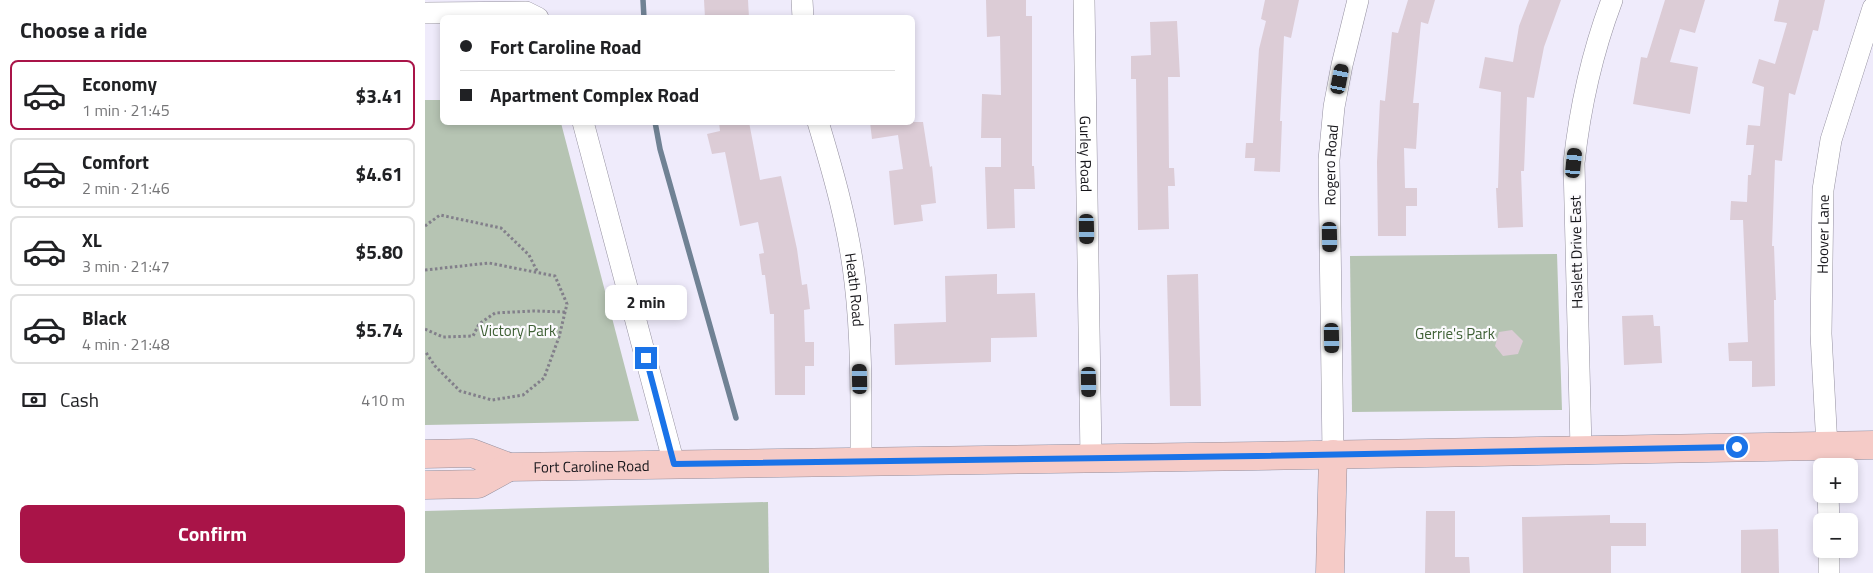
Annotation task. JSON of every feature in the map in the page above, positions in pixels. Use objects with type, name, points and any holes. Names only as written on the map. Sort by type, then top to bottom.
[{"type":"street","points":[[802,0],[803,15]]},
{"type":"street","name":"Gurley Road","points":[[1084,0],[1091,458]]},
{"type":"street","name":"Rogero Road","points":[[1331,573],[1333,454],[1329,160],[1334,107],[1358,0]]},
{"type":"street","name":"Haslett Drive East","points":[[1581,449],[1574,163],[1578,124],[1587,76],[1598,37],[1612,0]]},
{"type":"street","points":[[425,13],[498,6],[532,15]]},
{"type":"street","name":"Hoover Lane","points":[[1828,456],[1821,334],[1823,190],[1831,140],[1873,8]]},
{"type":"street","points":[[584,125],[674,464]]},
{"type":"street","name":"Heath Road","points":[[819,125],[834,176],[847,232],[855,281],[860,334],[861,461]]},
{"type":"street","name":"Fort Caroline Road","points":[[425,454],[472,453],[509,467],[1581,449],[1828,456],[1873,445]]},
{"type":"street","name":"Fort Caroline Road","points":[[425,485],[479,484],[509,467]]},
{"type":"street","points":[[1829,558],[1829,573]]},
{"type":"path","points":[[425,226],[440,215],[501,228],[529,255],[538,273]]},
{"type":"path","points":[[425,270],[489,263],[555,276],[567,304],[559,337],[544,378],[523,396],[492,400],[460,391],[435,366],[425,351]]},
{"type":"path","points":[[425,330],[443,337],[473,336],[479,324],[495,313],[534,310],[565,312]]},
{"type":"green space","name":"Victory Park","points":[[425,100],[440,100],[440,125],[562,125],[639,421],[425,425]]},
{"type":"green space","name":"Gerrie's Park","points":[[1557,254],[1562,410],[1352,412],[1350,256]]},
{"type":"green space","points":[[768,502],[769,573],[425,573],[425,511]]},
{"type":"building","points":[[704,0],[748,0],[749,15],[705,15]]},
{"type":"building","points":[[986,0],[1026,0],[1026,16],[1032,16],[1032,166],[1034,166],[1035,189],[1014,189],[1015,228],[987,229],[985,167],[1001,167],[1001,138],[981,138],[982,94],[1001,95],[1000,36],[987,37]]},
{"type":"building","points":[[1265,0],[1299,0],[1291,38],[1284,36],[1280,172],[1254,171],[1255,158],[1245,158],[1246,143],[1253,143],[1259,49],[1266,21],[1261,19]]},
{"type":"building","points":[[1408,0],[1435,0],[1428,24],[1421,22],[1413,103],[1419,103],[1416,149],[1404,148],[1405,188],[1417,188],[1417,206],[1406,206],[1406,236],[1378,236],[1377,162],[1380,100],[1385,101],[1392,32],[1398,33]]},
{"type":"building","points":[[1529,0],[1561,0],[1544,47],[1534,98],[1527,97],[1524,171],[1521,171],[1523,227],[1498,228],[1496,188],[1498,188],[1501,92],[1479,88],[1485,57],[1513,62],[1519,26]]},
{"type":"building","points":[[1665,0],[1705,0],[1695,33],[1680,29],[1670,62],[1698,67],[1690,114],[1633,104],[1641,57],[1647,58]]},
{"type":"building","points":[[1779,0],[1825,0],[1818,31],[1813,30],[1795,95],[1789,93],[1782,161],[1775,160],[1772,246],[1774,246],[1776,300],[1774,300],[1775,386],[1752,387],[1752,361],[1729,361],[1728,343],[1748,342],[1743,220],[1730,220],[1731,201],[1747,202],[1748,175],[1751,175],[1754,145],[1746,145],[1748,125],[1760,126],[1764,87],[1752,83],[1759,59],[1775,64],[1787,23],[1774,21]]},
{"type":"building","points":[[1177,21],[1180,77],[1168,77],[1169,168],[1174,168],[1175,186],[1168,186],[1169,229],[1138,230],[1136,79],[1131,79],[1131,56],[1151,55],[1150,22]]},
{"type":"building","points":[[915,122],[923,122],[930,167],[932,166],[936,203],[921,205],[923,221],[894,225],[889,171],[903,169],[898,135],[872,139],[870,125],[915,125]]},
{"type":"building","points":[[719,125],[750,125],[760,180],[781,176],[797,249],[802,285],[807,284],[810,309],[804,310],[805,342],[814,342],[814,366],[805,366],[805,395],[775,395],[774,314],[770,314],[765,275],[762,275],[759,254],[764,253],[758,222],[740,226],[725,152],[712,154],[707,134],[720,131]]},
{"type":"building","points":[[997,274],[997,294],[1035,293],[1037,337],[991,338],[991,362],[895,365],[894,324],[946,322],[945,276]]},
{"type":"building","points":[[1198,274],[1201,406],[1170,406],[1167,275]]},
{"type":"building","points":[[1653,315],[1654,326],[1660,326],[1662,363],[1624,365],[1622,316]]},
{"type":"building","points":[[1512,330],[1523,341],[1518,354],[1503,356],[1495,346],[1499,332]]},
{"type":"building","points":[[1426,511],[1455,511],[1455,557],[1469,557],[1470,573],[1425,573]]},
{"type":"building","points":[[1610,515],[1610,523],[1646,523],[1646,546],[1611,546],[1611,573],[1523,573],[1522,517]]},
{"type":"building","points":[[1778,529],[1779,573],[1741,573],[1741,530]]},
{"type":"waterway","points":[[643,0],[644,15]]},
{"type":"waterway","points":[[656,125],[660,149],[736,418]]},
{"type":"route","points":[[646,358],[674,464],[1737,447]]}]
